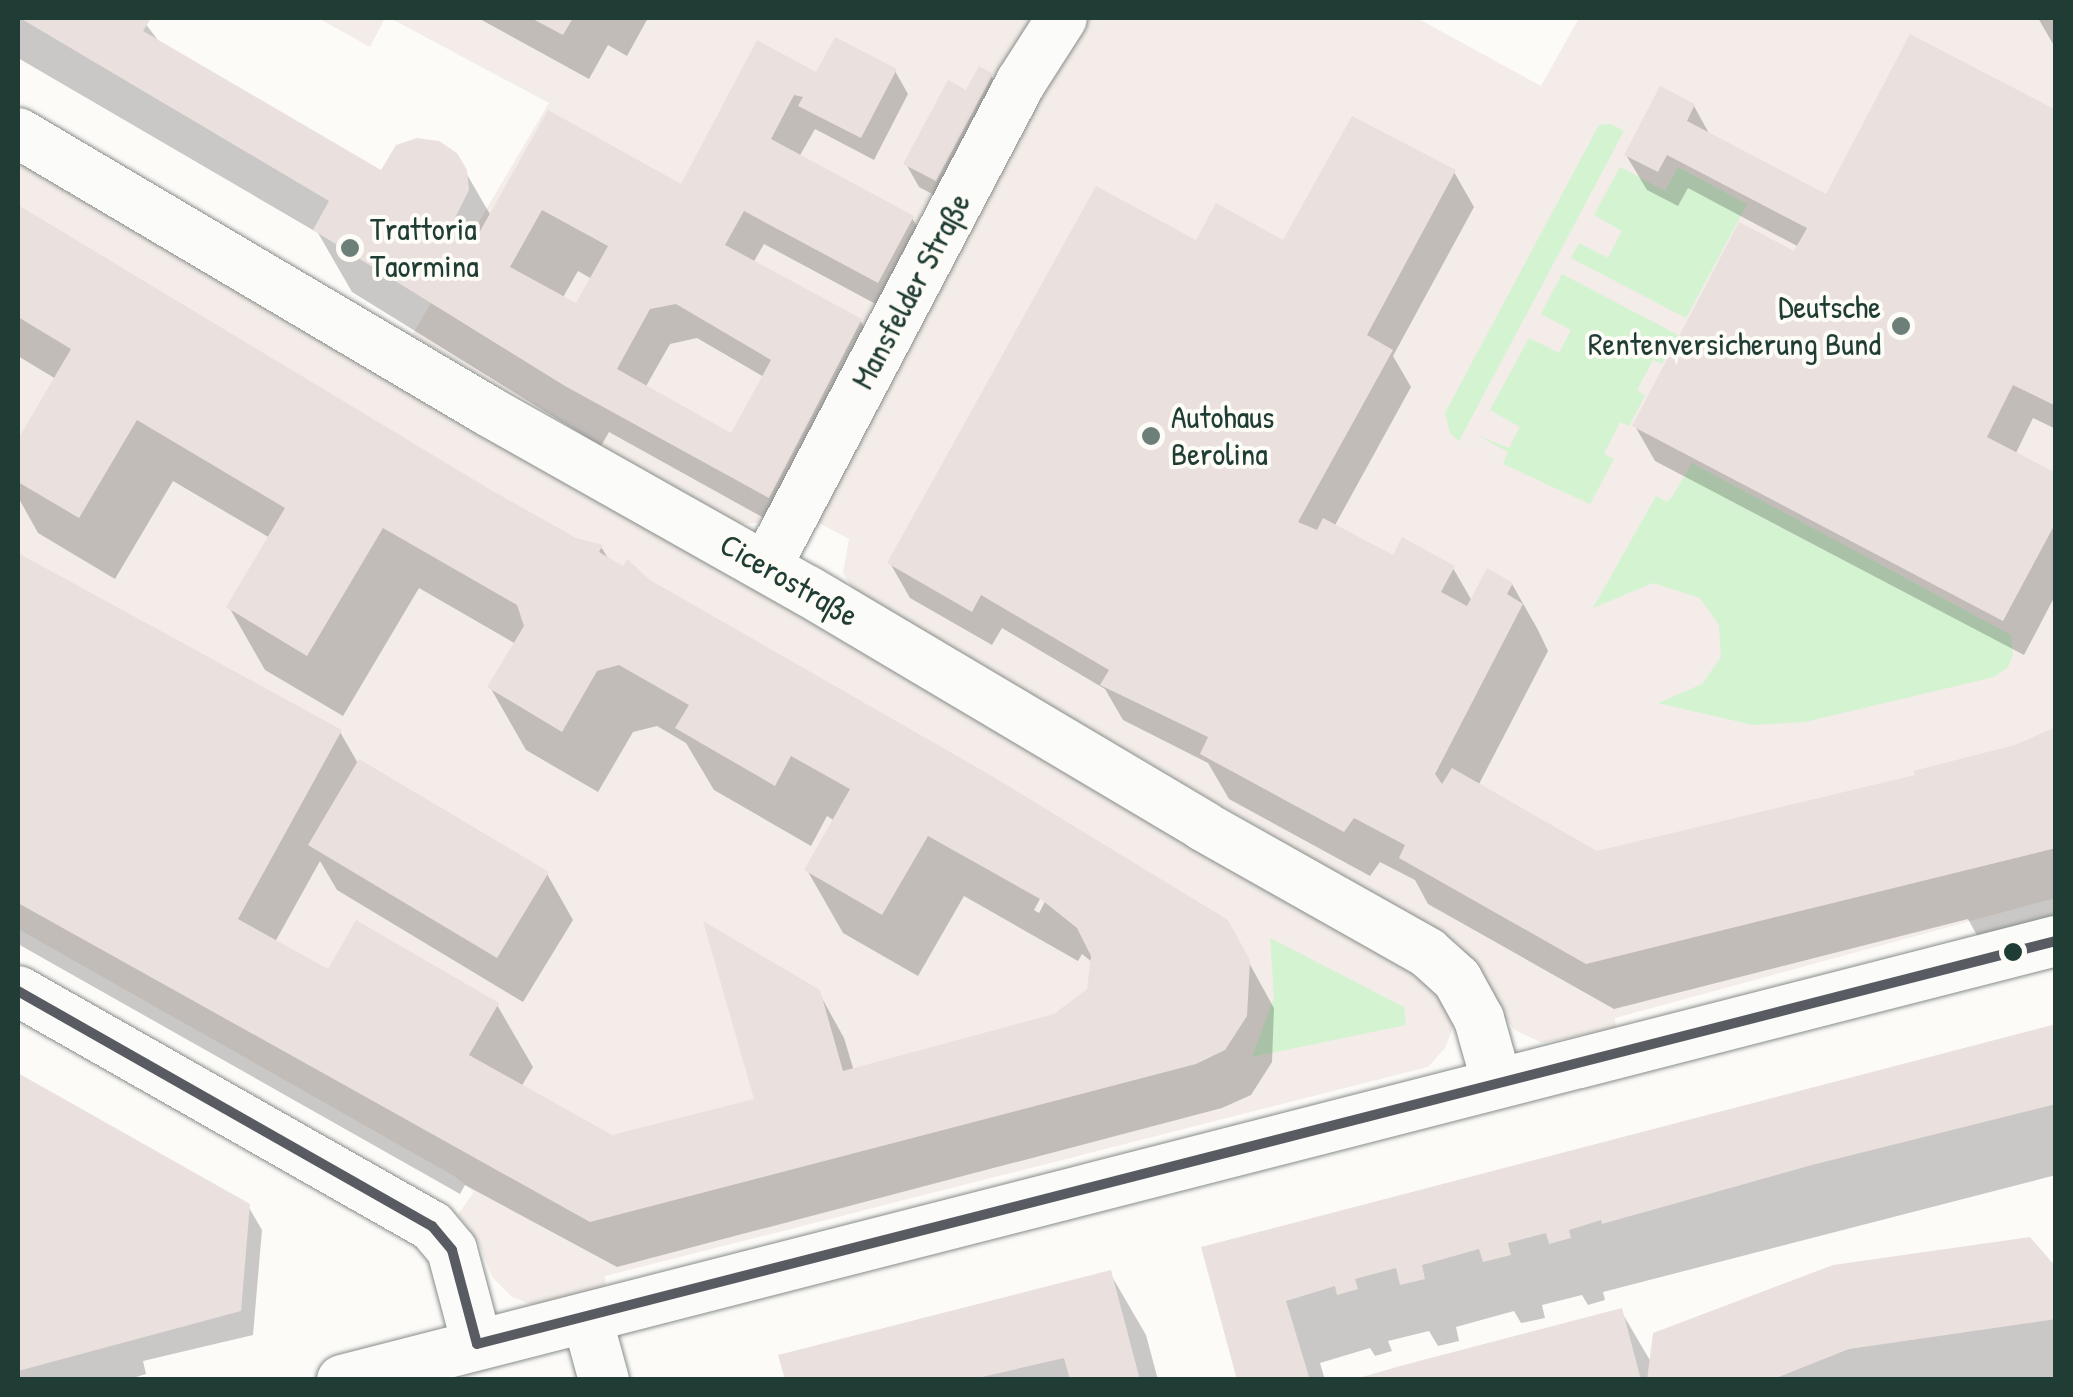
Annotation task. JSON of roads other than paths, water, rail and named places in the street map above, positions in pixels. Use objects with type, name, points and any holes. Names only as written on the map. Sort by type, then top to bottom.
[{"type":"street","name":"Mansfelder Straße","points":[[766,566],[1021,82],[1062,18]]},
{"type":"street","name":"Cicerostraße","points":[[18,133],[490,412],[766,566],[1203,826],[1428,953],[1456,978],[1479,1019],[1497,1084]]},
{"type":"street","points":[[342,1380],[2056,941]]},
{"type":"street","points":[[18,991],[432,1226],[452,1250],[476,1344]]},
{"type":"street","points":[[588,1318],[604,1380]]},
{"type":"place","name":"Trattoria Taormina","points":[[350,248]]},
{"type":"place","name":"Deutsche Rentenversicherung Bund","points":[[1901,326]]},
{"type":"place","name":"Autohaus Berolina","points":[[1151,436]]}]
